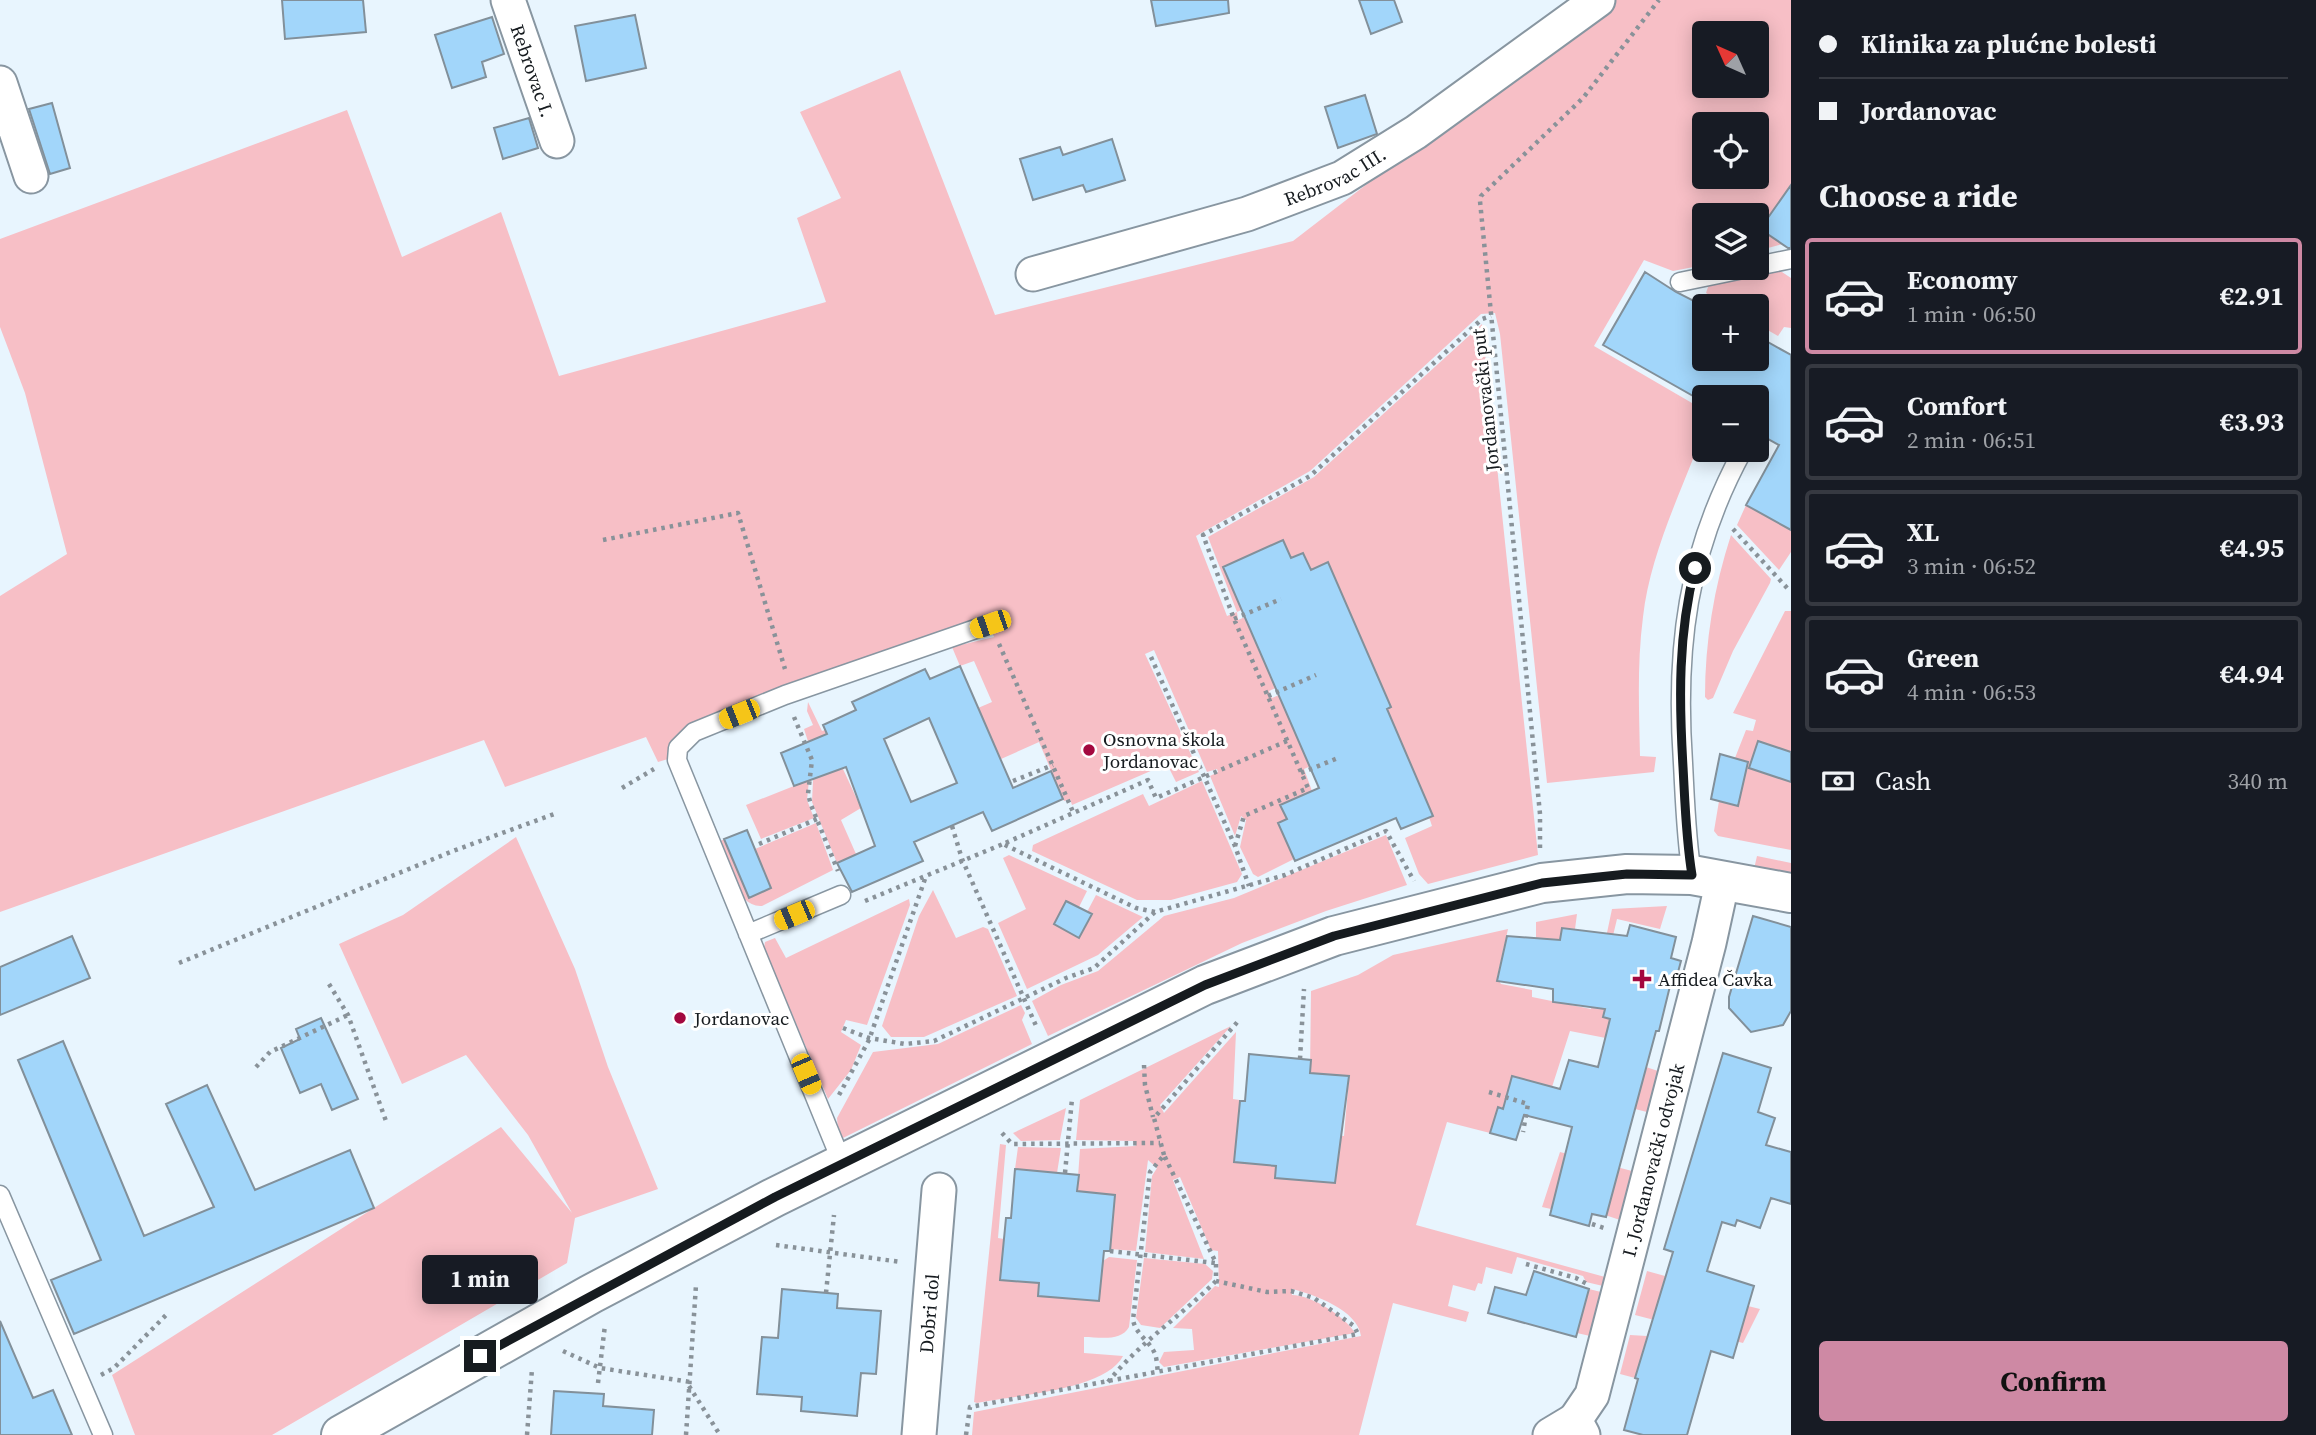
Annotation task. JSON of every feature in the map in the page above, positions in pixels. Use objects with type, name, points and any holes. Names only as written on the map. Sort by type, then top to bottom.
[{"type":"main road","points":[[341,1435],[591,1294],[775,1197],[1205,985],[1334,936],[1542,883],[1627,874],[1707,877],[1791,893]]},
{"type":"street","name":"Rebrovac I.","points":[[508,0],[557,141]]},
{"type":"street","name":"Rebrovac III.","points":[[1033,274],[1247,214],[1342,178],[1416,132],[1598,0]]},
{"type":"street","points":[[0,83],[31,176]]},
{"type":"street","name":"I. Jordanovački odvojak","points":[[1569,1430],[1592,1395],[1709,943],[1707,877]]},
{"type":"street","name":"Dobri dol","points":[[919,1435],[939,1190]]},
{"type":"lane","points":[[1769,264],[1791,259]]},
{"type":"lane","points":[[1680,282],[1692,280]]},
{"type":"lane","points":[[1707,877],[1679,723],[1682,638],[1701,546],[1738,462]]},
{"type":"lane","points":[[843,1165],[677,760],[678,748],[694,732],[785,695],[990,624]]},
{"type":"lane","points":[[748,934],[845,894]]},
{"type":"lane","points":[[0,1195],[103,1435]]},
{"type":"path","name":"Jordanovački put","points":[[1540,850],[1539,801],[1479,208],[1481,196],[1583,98],[1659,0]]},
{"type":"path","points":[[1235,846],[1244,816],[1308,788],[1234,618],[1203,535],[1310,476],[1482,319],[1491,316]]},
{"type":"path","points":[[603,540],[738,513],[783,663]]},
{"type":"path","points":[[1730,526],[1789,590]]},
{"type":"path","points":[[1234,618],[1281,599]]},
{"type":"path","points":[[990,624],[1074,814]]},
{"type":"path","points":[[1151,657],[1235,846],[1250,886]]},
{"type":"path","points":[[1268,696],[1316,675]]},
{"type":"path","points":[[785,695],[811,760],[808,794],[845,894],[927,875],[1148,780],[1156,798],[1203,775],[1287,741]]},
{"type":"path","points":[[1301,773],[1338,758]]},
{"type":"path","points":[[622,788],[660,765],[677,760]]},
{"type":"path","points":[[1013,782],[1052,765]]},
{"type":"path","points":[[178,963],[404,871],[557,813]]},
{"type":"path","points":[[759,844],[817,819]]},
{"type":"path","points":[[952,826],[961,859],[1041,1039]]},
{"type":"path","points":[[1003,844],[1136,908],[1155,912],[1285,875],[1386,831],[1418,891]]},
{"type":"path","points":[[825,1122],[869,1038],[927,875]]},
{"type":"path","points":[[843,1028],[869,1038],[905,1044],[934,1041],[1094,968],[1155,912]]},
{"type":"path","points":[[329,984],[348,1015],[387,1124]]},
{"type":"path","points":[[1300,1059],[1304,989]]},
{"type":"path","points":[[256,1067],[270,1052],[348,1015]]},
{"type":"path","points":[[1154,1118],[1240,1019]]},
{"type":"path","points":[[1107,1382],[1131,1354],[1176,1320],[1216,1281],[1216,1263],[1160,1143],[1145,1086],[1144,1065]]},
{"type":"path","points":[[1489,1092],[1528,1104],[1523,1132]]},
{"type":"path","points":[[1065,1173],[1072,1099]]},
{"type":"path","points":[[1002,1133],[1012,1144],[1068,1146],[1160,1143]]},
{"type":"path","points":[[1158,1373],[1155,1354],[1135,1327],[1133,1320],[1150,1172],[1164,1155]]},
{"type":"path","points":[[826,1293],[835,1215]]},
{"type":"path","points":[[776,1245],[830,1254],[933,1265]]},
{"type":"path","points":[[1110,1251],[1216,1263]]},
{"type":"path","points":[[1526,1264],[1576,1278],[1591,1286]]},
{"type":"path","points":[[966,1435],[970,1407],[1357,1335],[1354,1326],[1314,1298],[1291,1291],[1267,1293],[1216,1281]]},
{"type":"path","points":[[686,1435],[696,1284]]},
{"type":"path","points":[[82,1385],[114,1368],[169,1312]]},
{"type":"path","points":[[598,1382],[607,1329],[603,1321]]},
{"type":"path","points":[[563,1351],[600,1368],[690,1384],[720,1435]]},
{"type":"path","points":[[527,1435],[532,1368]]},
{"type":"shaded area","points":[[1606,0],[1791,0],[1791,184],[1781,199],[1783,244],[1769,248],[1769,203],[1692,203],[1692,267],[1673,271],[1644,260],[1594,346],[1692,403],[1692,461],[1663,536],[1646,597],[1641,634],[1640,756],[1656,757],[1654,772],[1547,783],[1500,334],[1495,313],[1481,314],[1310,471],[1196,536],[1227,616],[1237,612],[1238,620],[1252,614],[1257,647],[1274,684],[1319,669],[1269,691],[1272,698],[1286,692],[1299,720],[1291,724],[1307,762],[1343,752],[1304,769],[1312,791],[1280,805],[1287,819],[1279,823],[1294,859],[1258,877],[1253,874],[1240,847],[1246,820],[1241,816],[1235,836],[1210,776],[1218,772],[1217,769],[1207,772],[1154,650],[1145,654],[1199,772],[1176,782],[1164,758],[1151,764],[1153,770],[1072,805],[1070,799],[1064,801],[1039,742],[1001,759],[978,708],[992,702],[974,661],[960,666],[952,647],[994,637],[987,618],[688,724],[673,740],[668,759],[658,762],[646,737],[505,787],[484,740],[0,912],[0,596],[67,554],[25,393],[0,327],[0,239],[347,110],[402,257],[501,212],[559,376],[826,302],[797,218],[841,198],[800,112],[900,70],[995,315],[1293,241]]},
{"type":"shaded area","points":[[1769,270],[1782,272],[1791,278],[1791,328],[1784,327],[1778,336],[1769,331],[1769,294],[1708,294],[1709,284],[1725,280],[1769,280]]},
{"type":"shaded area","points":[[1482,324],[1538,855],[1428,884],[1419,874],[1405,838],[1432,826],[1429,817],[1432,815],[1387,709],[1391,706],[1328,562],[1311,570],[1303,553],[1291,558],[1282,541],[1223,567],[1240,606],[1283,588],[1284,591],[1237,612],[1208,537],[1314,477]]},
{"type":"shaded area","points":[[1746,505],[1791,530],[1791,552],[1779,570],[1737,525]]},
{"type":"shaded area","points":[[1731,535],[1771,579],[1733,651],[1713,698],[1708,700],[1705,697],[1705,676],[1709,635],[1715,595]]},
{"type":"shaded area","points":[[1785,611],[1791,611],[1791,850],[1718,836],[1714,831],[1719,801],[1739,801],[1742,789],[1733,763],[1746,730],[1753,731],[1756,720],[1733,713]]},
{"type":"shaded area","points":[[808,702],[822,731],[825,730],[861,808],[841,820],[856,854],[837,863],[812,802],[814,760],[804,729],[813,725],[807,711]]},
{"type":"shaded area","points":[[809,780],[807,800],[814,818],[761,839],[746,805]]},
{"type":"shaded area","points":[[1202,781],[1242,874],[1237,882],[1171,900],[1137,900],[1032,851],[1033,845],[1143,794],[1149,806]]},
{"type":"shaded area","points":[[816,823],[833,870],[762,906],[745,900],[733,882],[719,842],[724,839],[749,898],[771,888],[755,849]]},
{"type":"shaded area","points":[[1386,835],[1407,885],[1326,911],[1242,943],[1048,1036],[1032,1001],[1061,985],[1098,971],[1164,916],[1234,898]]},
{"type":"shaded area","points":[[516,837],[575,969],[608,1067],[658,1189],[575,1218],[567,1263],[272,1435],[135,1435],[112,1375],[501,1127],[572,1213],[528,1135],[466,1055],[402,1084],[339,944],[403,915]]},
{"type":"shaded area","points":[[1009,855],[1087,891],[1079,907],[1066,901],[1054,924],[1079,938],[1092,915],[1087,912],[1096,895],[1143,917],[1098,955],[1027,989],[998,923],[1026,909],[1003,858]]},
{"type":"shaded area","points":[[1757,856],[1791,863],[1791,874],[1754,869]]},
{"type":"shaded area","points":[[933,890],[956,938],[983,927],[988,929],[1017,996],[924,1037],[891,1037],[882,1026],[919,916]]},
{"type":"shaded area","points":[[909,899],[910,905],[867,1025],[846,1020],[841,1032],[861,1045],[851,1070],[828,1099],[764,948],[765,942],[775,938],[786,958]]},
{"type":"shaded area","points":[[1667,906],[1660,929],[1617,919],[1610,948],[1615,971],[1603,1016],[1621,1021],[1616,1040],[1570,1031],[1552,1087],[1512,1076],[1503,1108],[1498,1107],[1490,1133],[1447,1122],[1416,1225],[1605,1277],[1603,1286],[1586,1282],[1583,1276],[1517,1257],[1512,1274],[1486,1267],[1482,1284],[1478,1283],[1475,1291],[1453,1285],[1448,1306],[1469,1312],[1466,1322],[1393,1303],[1359,1435],[972,1435],[974,1412],[1361,1336],[1352,1318],[1343,1311],[1322,1299],[1292,1289],[1292,1295],[1318,1303],[1336,1314],[1355,1333],[1164,1367],[1159,1362],[1164,1352],[1194,1350],[1192,1329],[1173,1328],[1215,1286],[1219,1287],[1218,1251],[1211,1250],[1180,1177],[1173,1180],[1204,1259],[1145,1252],[1152,1176],[1157,1168],[1148,1160],[1136,1251],[1110,1249],[1115,1195],[1077,1191],[1080,1149],[1136,1146],[1133,1141],[1076,1140],[1080,1100],[1231,1026],[1160,1105],[1164,1113],[1236,1032],[1233,1099],[1240,1100],[1234,1162],[1276,1166],[1275,1178],[1335,1183],[1339,1142],[1319,1134],[1344,1136],[1349,1077],[1310,1073],[1311,991],[1358,975],[1393,955],[1508,929],[1497,978],[1501,984],[1532,990],[1532,997],[1591,1009],[1612,909]]},
{"type":"shaded area","points":[[1577,914],[1575,929],[1562,928],[1560,941],[1536,938],[1536,922]]},
{"type":"shaded area","points":[[1021,1005],[1025,1013],[1022,1020],[1032,1044],[843,1138],[838,1130],[837,1118],[873,1052],[938,1044]]},
{"type":"shaded area","points":[[1646,1067],[1658,1071],[1647,1112],[1635,1109]]},
{"type":"shaded area","points":[[1066,1108],[1060,1140],[1021,1141],[1013,1133]]},
{"type":"shaded area","points":[[1000,1144],[1006,1145],[998,1238],[1004,1239],[1000,1280],[1039,1283],[1038,1296],[1099,1301],[1103,1261],[1109,1257],[1137,1260],[1129,1327],[1115,1337],[1084,1337],[1084,1353],[1123,1356],[1113,1367],[1098,1377],[1057,1390],[977,1403],[974,1402]]},
{"type":"shaded area","points":[[1018,1147],[1061,1148],[1057,1173],[1015,1169]]},
{"type":"shaded area","points":[[1560,1152],[1632,1171],[1620,1220],[1554,1198],[1551,1209],[1542,1207]]},
{"type":"shaded area","points":[[1144,1258],[1205,1264],[1213,1271],[1212,1279],[1160,1328],[1141,1325],[1136,1318]]},
{"type":"shaded area","points":[[1647,1271],[1665,1276],[1656,1309],[1716,1298],[1760,1309],[1743,1343],[1635,1315]]},
{"type":"shaded area","points":[[1589,1289],[1601,1292],[1590,1336],[1577,1333]]},
{"type":"shaded area","points":[[1630,1335],[1647,1336],[1635,1378],[1620,1374]]},
{"type":"building","points":[[282,0],[363,0],[366,32],[285,39]]},
{"type":"building","points":[[1151,0],[1228,0],[1229,13],[1156,26]]},
{"type":"building","points":[[1359,0],[1394,0],[1402,22],[1371,34]]},
{"type":"building","points":[[635,15],[646,68],[586,81],[575,26]]},
{"type":"building","points":[[492,17],[504,54],[482,62],[486,77],[452,88],[435,35]]},
{"type":"building","points":[[1365,95],[1377,134],[1338,148],[1325,107]]},
{"type":"building","points":[[52,103],[70,168],[50,174],[29,109]]},
{"type":"building","points":[[529,118],[538,148],[503,159],[494,128]]},
{"type":"building","points":[[1112,139],[1125,180],[1086,192],[1083,185],[1033,200],[1020,159],[1060,147],[1063,155]]},
{"type":"building","points":[[1791,185],[1791,248],[1769,235],[1769,216]]},
{"type":"building","points":[[1645,272],[1692,300],[1692,371],[1769,371],[1769,343],[1791,355],[1791,530],[1746,505],[1779,445],[1769,440],[1769,385],[1692,385],[1692,395],[1603,345]]},
{"type":"building","points":[[1283,540],[1291,558],[1303,553],[1311,570],[1328,562],[1391,707],[1387,709],[1433,816],[1401,829],[1396,818],[1295,861],[1278,823],[1287,819],[1280,805],[1319,788],[1223,567]]},
{"type":"building","points":[[960,666],[1013,788],[1051,771],[1063,799],[992,831],[983,812],[914,842],[923,861],[852,892],[837,863],[875,846],[846,767],[794,786],[781,753],[827,734],[823,725],[856,710],[852,702],[925,669],[930,679]],"holes":[[[929,718],[957,783],[911,802],[884,739]]]},
{"type":"building","points":[[1758,741],[1791,752],[1791,782],[1749,768]]},
{"type":"building","points":[[1720,754],[1748,762],[1738,806],[1711,799]]},
{"type":"building","points":[[747,830],[771,888],[749,898],[724,839]]},
{"type":"building","points":[[1066,901],[1092,914],[1079,938],[1054,924]]},
{"type":"building","points":[[1753,916],[1791,927],[1791,1011],[1783,1025],[1751,1032],[1729,1008],[1729,997]]},
{"type":"building","points":[[1630,925],[1676,937],[1671,958],[1681,961],[1674,987],[1670,986],[1659,1031],[1656,1031],[1606,1217],[1592,1214],[1589,1226],[1550,1215],[1572,1127],[1524,1115],[1516,1140],[1490,1133],[1498,1107],[1503,1109],[1512,1076],[1560,1089],[1569,1060],[1598,1067],[1610,1019],[1603,1017],[1605,1009],[1553,1002],[1553,989],[1497,981],[1507,936],[1560,940],[1562,928],[1627,936]]},
{"type":"building","points":[[72,936],[90,978],[0,1015],[0,967]]},
{"type":"building","points":[[321,1018],[358,1099],[332,1110],[321,1084],[300,1093],[281,1048],[300,1039],[296,1029]]},
{"type":"building","points":[[63,1041],[144,1236],[214,1207],[166,1104],[207,1085],[255,1190],[350,1150],[374,1208],[74,1334],[51,1280],[101,1260],[18,1060]]},
{"type":"building","points":[[1723,1053],[1771,1068],[1758,1112],[1775,1118],[1766,1145],[1791,1152],[1791,1204],[1771,1198],[1760,1228],[1737,1220],[1735,1226],[1722,1222],[1707,1271],[1754,1286],[1733,1358],[1711,1351],[1687,1435],[1643,1435],[1624,1430],[1638,1379],[1635,1378],[1673,1252],[1664,1249]]},
{"type":"building","points":[[1249,1054],[1311,1060],[1310,1073],[1349,1076],[1335,1183],[1275,1178],[1276,1166],[1234,1162],[1240,1101],[1245,1101]]},
{"type":"building","points":[[1015,1169],[1079,1175],[1077,1191],[1115,1195],[1110,1251],[1104,1251],[1099,1301],[1038,1296],[1039,1283],[1000,1280],[1006,1218],[1011,1218]]},
{"type":"building","points":[[1534,1271],[1589,1289],[1576,1337],[1488,1313],[1495,1287],[1526,1295]]},
{"type":"building","points":[[782,1289],[838,1294],[837,1308],[881,1311],[876,1374],[861,1373],[857,1416],[801,1411],[802,1397],[757,1394],[762,1337],[778,1338]]},
{"type":"building","points":[[0,1321],[33,1398],[53,1390],[72,1435],[0,1435]]},
{"type":"building","points":[[554,1391],[604,1394],[603,1406],[654,1410],[652,1435],[551,1435]]},
{"type":"place","name":"Osnovna škola Jordanovac","points":[[1089,750]]},
{"type":"place","name":"Affidea Čavka","points":[[1642,979]]},
{"type":"place","name":"Jordanovac","points":[[680,1018]]},
{"type":"route","points":[[480,1356],[775,1197],[1205,985],[1334,936],[1542,883],[1627,874],[1692,875],[1687,844],[1679,695],[1682,638],[1695,568]]}]
